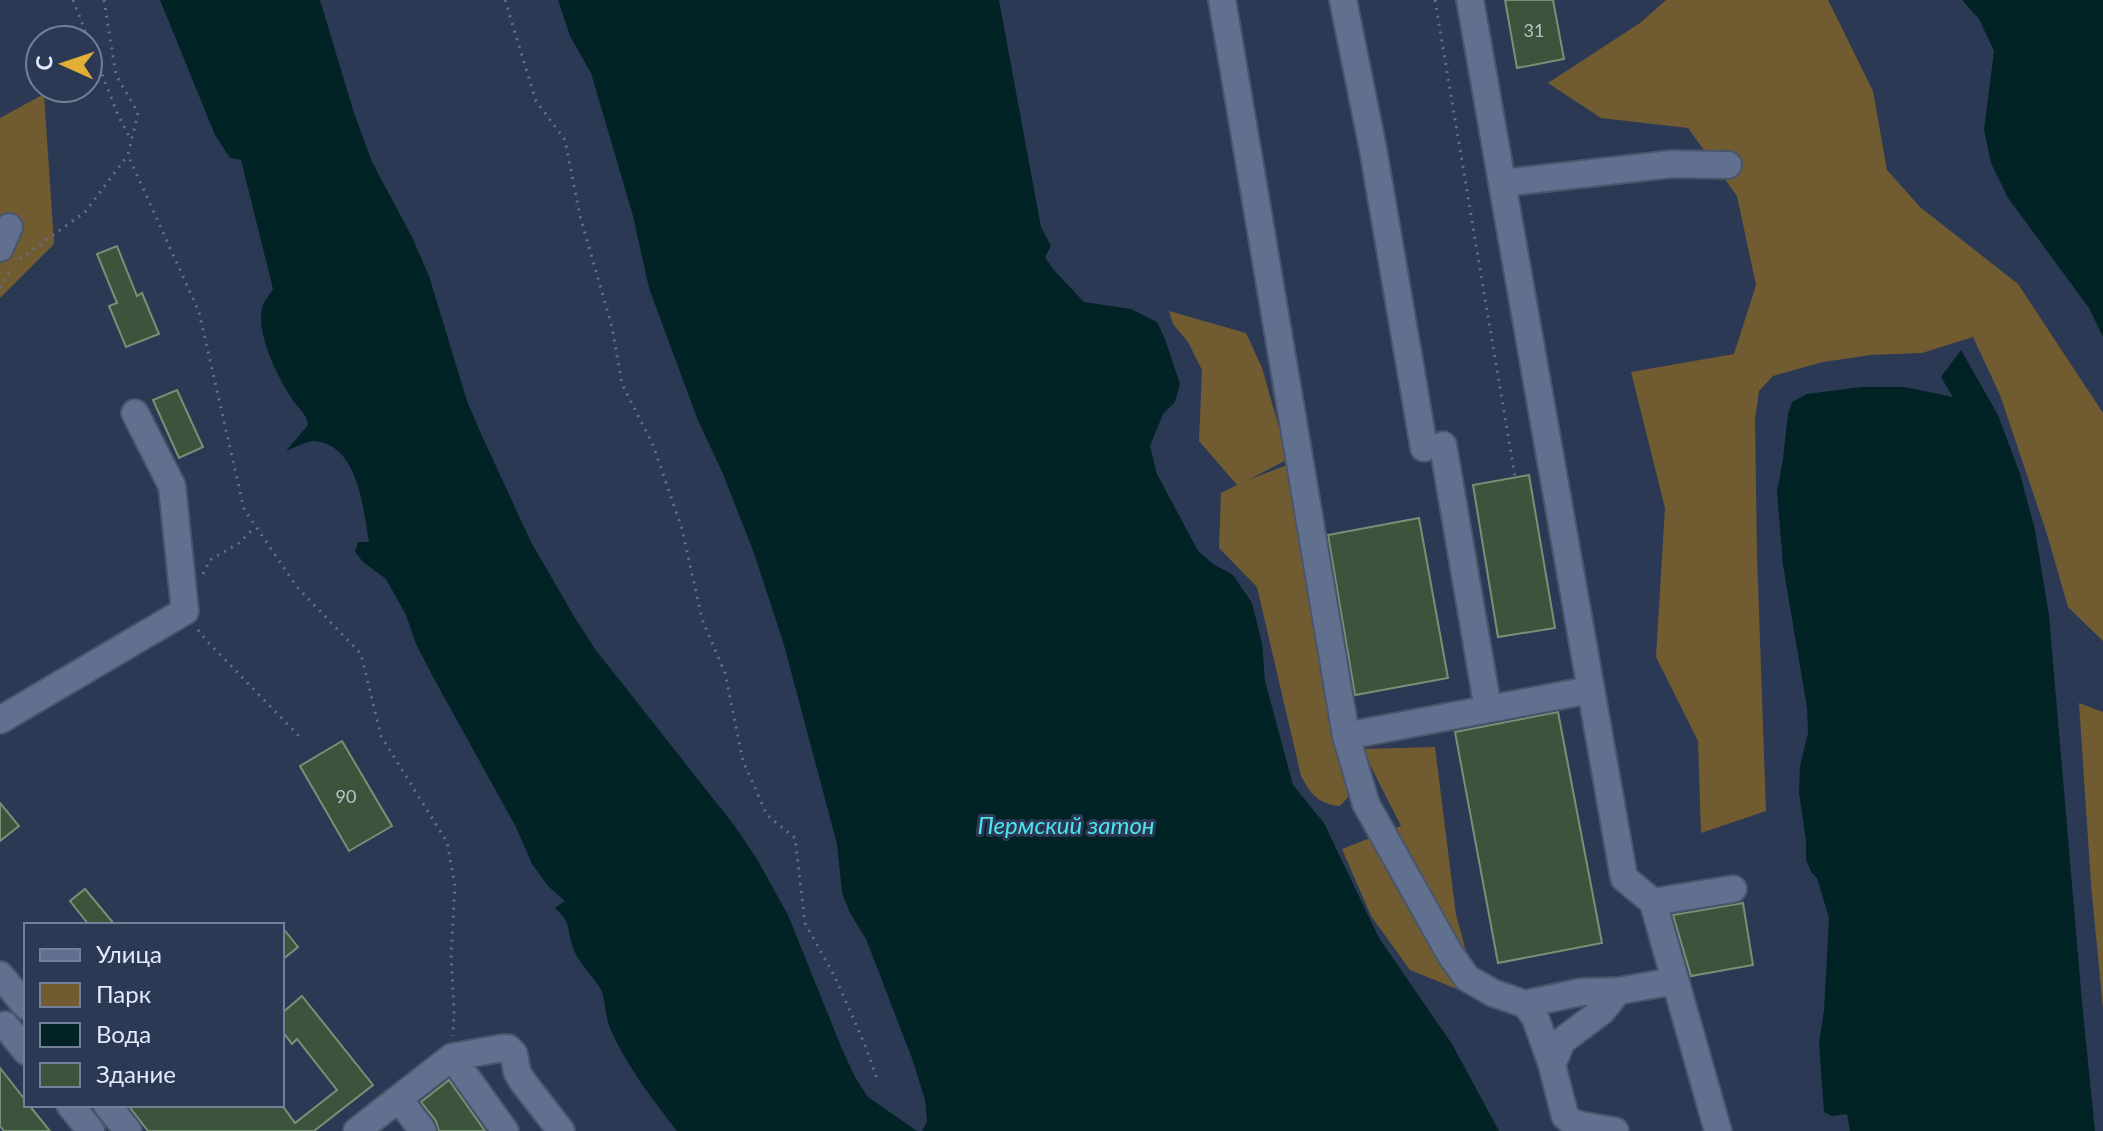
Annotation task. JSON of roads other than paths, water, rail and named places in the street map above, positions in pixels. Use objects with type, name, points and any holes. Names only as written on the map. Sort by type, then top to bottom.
[{"type":"street","points":[[1222,0],[1346,736],[1366,804],[1450,954],[1467,978],[1493,993],[1525,1004],[1581,992],[1618,991],[1675,981]]},
{"type":"street","points":[[1343,0],[1488,709]]},
{"type":"street","points":[[1470,0],[1624,878],[1653,902],[1718,1131]]},
{"type":"street","points":[[1502,183],[1672,164],[1728,165]]},
{"type":"street","points":[[0,720],[185,611],[172,486],[135,413]]},
{"type":"street","points":[[1346,736],[1590,690]]},
{"type":"street","points":[[1653,902],[1733,889]]},
{"type":"street","points":[[0,975],[24,1004]]},
{"type":"street","points":[[1552,1065],[1562,1041],[1602,1011],[1618,991]]},
{"type":"street","points":[[1525,1004],[1535,1017],[1565,1116],[1580,1125],[1615,1131]]},
{"type":"street","points":[[2,1023],[24,1049]]},
{"type":"street","points":[[357,1131],[452,1057],[502,1048],[508,1048],[514,1054],[517,1072],[523,1082],[561,1131]]},
{"type":"street","points":[[452,1057],[505,1131]]},
{"type":"street","points":[[399,1099],[423,1131]]},
{"type":"street","points":[[72,1107],[91,1131]]},
{"type":"street","points":[[109,1107],[128,1131]]},
{"type":"water","points":[[160,0],[320,0],[372,162],[429,276],[467,401],[531,542],[595,649],[734,825],[757,859],[788,915],[842,1049],[868,1097],[917,1131],[677,1131],[640,1081],[610,1028],[602,992],[578,958],[566,922],[555,908],[565,901],[548,886],[532,864],[516,827],[416,644],[406,615],[386,579],[355,552],[358,542],[369,542],[361,497],[350,467],[342,455],[316,441],[286,451],[308,425],[280,379],[265,341],[261,316],[263,305],[273,289],[241,160],[230,158],[215,135]]},
{"type":"water","name":"Пермский затон","points":[[558,0],[999,0],[1041,227],[1051,246],[1045,257],[1084,302],[1131,309],[1157,322],[1180,384],[1175,402],[1163,414],[1150,446],[1157,474],[1198,551],[1233,575],[1252,603],[1262,643],[1265,681],[1293,785],[1324,823],[1379,938],[1452,1044],[1499,1131],[922,1131],[927,1122],[925,1100],[913,1061],[866,939],[842,893],[837,844],[784,645],[754,553],[697,418],[649,288],[633,216],[591,73],[570,36]]},
{"type":"water","points":[[1962,0],[2103,0],[2103,337],[2089,308],[2008,198],[1991,163],[1984,130],[1994,51],[1979,19]]},
{"type":"water","points":[[1961,350],[1998,415],[2020,474],[2035,530],[2049,615],[2095,1131],[1850,1131],[1847,1114],[1832,1116],[1824,1112],[1819,1043],[1829,918],[1817,878],[1806,860],[1799,792],[1800,766],[1808,733],[1807,708],[1783,565],[1777,492],[1788,414],[1792,402],[1807,394],[1861,387],[1904,387],[1953,397],[1941,377]]}]
